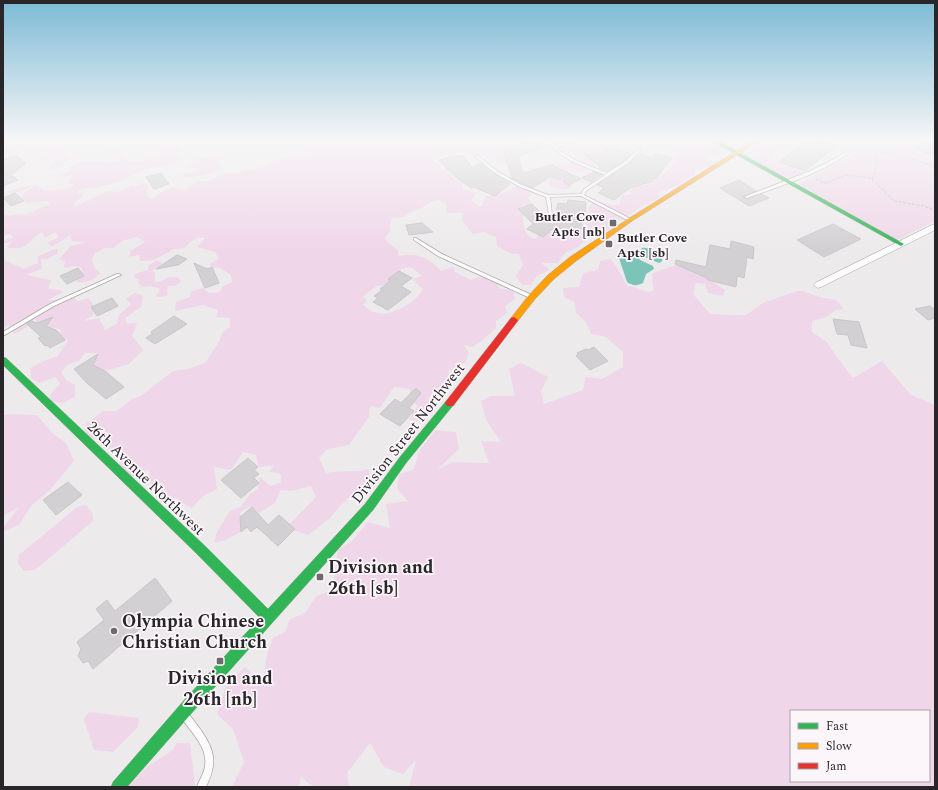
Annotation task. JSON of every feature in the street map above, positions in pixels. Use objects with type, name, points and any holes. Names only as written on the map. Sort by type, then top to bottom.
[{"type":"street","name":"Division Street Northwest","points":[[118,787],[369,507],[403,460],[440,416],[532,297],[551,277],[630,220],[701,177]]},
{"type":"street","points":[[780,177],[901,244]]},
{"type":"street","points":[[818,285],[935,227]]},
{"type":"street","name":"26th Avenue Northwest","points":[[3,360],[201,550],[269,618]]},
{"type":"lane","points":[[505,177],[521,186],[548,196],[582,195],[630,220]]},
{"type":"lane","points":[[582,195],[585,190],[602,177]]},
{"type":"lane","points":[[746,197],[801,177]]},
{"type":"lane","points":[[548,196],[550,214]]},
{"type":"lane","points":[[415,239],[440,255],[532,297]]},
{"type":"lane","points":[[3,334],[52,305],[119,275]]},
{"type":"lane","points":[[183,713],[208,748],[210,761],[206,777],[201,787]]},
{"type":"path","points":[[812,179],[817,179],[826,183],[841,177]]},
{"type":"path","points":[[858,177],[872,179],[894,201],[924,206],[935,210]]},
{"type":"shaded area","points":[[72,177],[129,177],[121,181],[96,188],[79,190],[78,193],[85,192],[82,197],[73,204],[76,206],[108,191],[118,192],[131,185],[136,186],[143,183],[148,184],[147,196],[151,199],[173,187],[180,190],[187,189],[198,181],[208,181],[217,177],[452,177],[461,182],[463,189],[477,192],[471,200],[480,207],[482,206],[485,197],[506,192],[517,186],[515,177],[533,189],[531,195],[527,198],[531,202],[530,207],[522,205],[522,209],[526,213],[523,216],[525,230],[529,236],[536,239],[542,232],[552,232],[553,225],[571,226],[579,230],[587,226],[584,221],[590,215],[588,209],[591,204],[598,201],[612,205],[619,205],[622,196],[631,194],[632,186],[649,184],[649,179],[657,177],[691,177],[674,186],[660,191],[658,199],[645,204],[623,219],[617,221],[611,228],[589,236],[578,247],[565,253],[558,263],[541,263],[550,270],[537,276],[531,285],[522,285],[516,276],[523,265],[519,254],[512,254],[497,246],[496,237],[484,232],[473,234],[461,220],[464,213],[447,213],[446,205],[440,200],[430,202],[422,208],[408,213],[404,217],[392,218],[390,232],[385,238],[388,243],[398,250],[398,256],[417,255],[427,259],[441,271],[453,267],[455,272],[471,280],[479,277],[496,281],[499,288],[513,291],[515,299],[505,306],[507,313],[496,321],[496,328],[482,341],[472,347],[464,345],[469,353],[465,363],[448,371],[451,380],[440,392],[428,397],[434,406],[431,415],[417,421],[409,419],[418,406],[410,399],[410,389],[394,387],[380,408],[370,406],[369,417],[349,445],[327,449],[319,458],[326,473],[370,469],[367,481],[340,506],[329,519],[308,535],[286,528],[316,497],[311,486],[291,491],[281,490],[275,503],[259,513],[250,506],[240,512],[242,531],[226,540],[214,543],[217,532],[230,511],[241,507],[250,494],[258,489],[260,477],[270,486],[281,483],[281,474],[269,472],[274,465],[259,467],[256,455],[243,452],[231,470],[214,467],[217,489],[203,496],[192,508],[178,501],[178,498],[160,502],[163,484],[151,485],[149,469],[135,476],[121,479],[120,453],[104,448],[104,437],[81,441],[86,424],[103,411],[117,411],[132,399],[141,396],[173,371],[188,369],[206,362],[218,344],[222,333],[230,327],[230,318],[216,317],[218,310],[203,305],[175,311],[176,302],[190,297],[192,291],[203,288],[209,293],[220,292],[223,286],[232,282],[231,275],[220,268],[211,268],[210,264],[219,259],[215,252],[197,247],[205,238],[196,239],[189,243],[185,248],[174,249],[154,260],[140,261],[139,255],[129,257],[131,251],[145,242],[137,237],[122,241],[113,248],[105,248],[95,253],[92,259],[94,267],[100,273],[95,278],[87,282],[77,282],[77,276],[82,271],[82,268],[75,266],[64,268],[65,261],[59,259],[71,246],[87,242],[72,241],[69,235],[64,240],[52,246],[47,243],[59,237],[55,232],[45,238],[42,232],[23,247],[7,247],[13,241],[3,244],[3,240],[14,238],[10,234],[3,236],[3,214],[10,216],[19,214],[25,215],[50,204],[48,201],[27,203],[21,198],[25,192],[33,187],[14,193],[7,192],[21,187],[37,185],[44,191],[67,189],[74,184],[68,183]],"holes":[[[411,267],[422,276],[412,279],[423,289],[414,300],[407,305],[385,314],[374,312],[363,305],[367,300],[362,297],[377,286],[387,285],[399,277],[401,269]]]},
{"type":"shaded area","points":[[552,177],[564,177],[570,181],[572,186],[565,190],[550,186],[549,179]]},
{"type":"shaded area","points":[[786,177],[805,177],[797,181]]},
{"type":"shaded area","points":[[812,177],[935,177],[935,221],[897,240],[799,184]]},
{"type":"shaded area","points":[[642,248],[662,253],[662,261],[659,263],[640,255],[637,256],[640,260],[653,266],[654,269],[646,274],[643,283],[633,285],[627,282],[619,258],[626,250],[640,251]]},
{"type":"shaded area","points":[[58,249],[57,254],[47,259],[41,259],[42,269],[26,275],[51,280],[48,289],[60,290],[63,292],[48,300],[55,300],[71,295],[78,301],[88,298],[94,305],[92,309],[94,314],[84,321],[99,318],[105,330],[117,324],[119,315],[131,304],[126,299],[134,293],[143,295],[141,307],[125,318],[127,324],[137,323],[132,336],[143,350],[129,364],[105,371],[93,365],[98,353],[85,353],[80,360],[67,365],[61,372],[66,380],[75,385],[75,397],[62,403],[50,401],[51,394],[60,384],[56,377],[39,383],[31,378],[30,368],[58,356],[68,340],[57,338],[62,330],[46,326],[52,317],[38,323],[35,319],[27,327],[14,334],[9,325],[3,328],[3,259],[23,269],[38,263],[38,256]]},
{"type":"shaded area","points":[[610,259],[627,285],[648,292],[654,291],[652,281],[653,273],[676,265],[707,278],[725,290],[723,296],[708,293],[705,284],[696,283],[693,294],[710,314],[746,315],[763,303],[797,291],[803,291],[819,297],[836,300],[844,309],[836,310],[826,317],[812,321],[812,332],[827,342],[853,378],[882,361],[911,395],[935,405],[935,787],[409,787],[416,760],[403,774],[384,767],[370,743],[347,773],[349,787],[313,787],[301,777],[299,787],[232,787],[244,762],[233,729],[217,714],[226,685],[245,667],[263,686],[267,654],[273,638],[286,631],[289,620],[306,612],[316,596],[333,590],[338,549],[350,543],[368,522],[390,528],[386,504],[408,501],[397,488],[399,474],[413,470],[420,450],[435,430],[456,432],[459,449],[437,470],[453,462],[489,463],[481,441],[501,442],[486,420],[481,401],[492,396],[515,396],[509,369],[521,363],[548,377],[541,391],[544,404],[583,390],[586,377],[602,379],[623,367],[623,352],[606,337],[591,334],[586,322],[576,313],[575,302],[564,297],[563,288],[579,287],[583,273],[598,270],[600,261]]},
{"type":"shaded area","points":[[157,260],[162,264],[149,273],[153,271],[155,274],[155,282],[175,277],[179,278],[181,282],[174,286],[168,286],[168,295],[161,297],[156,297],[160,289],[151,286],[142,287],[138,283],[139,279],[135,278],[134,275],[149,269],[148,266]]},
{"type":"shaded area","points":[[3,415],[37,415],[52,433],[66,443],[74,461],[50,490],[31,506],[19,525],[3,532],[3,528],[19,507],[3,516]]},
{"type":"shaded area","points":[[86,505],[93,514],[93,521],[35,570],[24,571],[18,564],[19,555],[77,507]]},
{"type":"shaded area","points":[[89,712],[139,718],[138,727],[113,752],[94,750],[84,719]]},
{"type":"shaded area","points":[[177,743],[190,743],[195,786],[128,787],[147,767],[173,750]]},
{"type":"building","points":[[3,177],[14,177],[18,180],[3,186]]},
{"type":"building","points":[[146,177],[164,177],[169,184],[154,189]]},
{"type":"building","points":[[456,177],[499,177],[510,184],[495,196],[473,187],[471,188]]},
{"type":"building","points":[[512,177],[550,177],[533,188]]},
{"type":"building","points":[[553,177],[564,177],[559,180]]},
{"type":"building","points":[[565,177],[577,177],[581,179],[569,185],[563,182]]},
{"type":"building","points":[[584,177],[599,177],[591,182],[582,178]]},
{"type":"building","points":[[609,177],[657,177],[650,182],[630,188],[614,200],[598,193],[604,188],[597,185]]},
{"type":"building","points":[[739,180],[756,191],[743,196],[744,198],[748,199],[762,194],[769,198],[749,206],[720,188]]},
{"type":"building","points":[[15,193],[24,201],[11,206],[3,198]]},
{"type":"building","points":[[568,200],[586,202],[585,215],[580,215],[583,229],[554,228],[543,237],[527,229],[533,224],[518,209],[532,204],[553,225],[558,203],[567,204]]},
{"type":"building","points":[[422,223],[433,232],[409,235],[406,225]]},
{"type":"building","points":[[833,224],[861,239],[824,257],[797,240]]},
{"type":"building","points":[[731,241],[754,247],[753,259],[747,257],[744,278],[737,276],[736,287],[708,280],[707,278],[675,264],[676,260],[706,267],[710,245],[730,249]]},
{"type":"building","points":[[177,255],[187,259],[178,265],[156,269]]},
{"type":"building","points":[[194,263],[207,269],[212,267],[219,283],[205,288]]},
{"type":"building","points":[[78,268],[84,276],[67,284],[60,276]]},
{"type":"building","points":[[399,271],[412,278],[401,286],[411,292],[388,310],[373,302],[378,298],[374,296],[391,280],[388,279]]},
{"type":"building","points":[[112,298],[118,306],[97,316],[91,307]]},
{"type":"building","points":[[930,306],[935,310],[935,318],[928,320],[915,309]]},
{"type":"building","points":[[174,316],[187,324],[155,344],[146,338],[153,333],[151,332]]},
{"type":"building","points":[[53,317],[46,326],[56,330],[65,340],[50,348],[47,345],[45,346],[38,338],[41,337],[27,324],[31,321],[37,323]]},
{"type":"building","points":[[833,319],[859,322],[867,348],[851,345],[848,335],[837,334]]},
{"type":"building","points":[[594,347],[608,361],[590,370],[576,356],[578,355],[577,353]]},
{"type":"building","points":[[98,354],[93,365],[105,371],[124,387],[106,399],[87,383],[74,369]]},
{"type":"building","points":[[416,388],[421,393],[409,408],[414,411],[400,426],[380,414],[395,399],[401,403]]},
{"type":"building","points":[[248,458],[258,467],[254,470],[259,474],[254,478],[259,483],[241,498],[221,480]]},
{"type":"building","points":[[68,482],[82,495],[56,515],[43,500]]},
{"type":"building","points":[[252,507],[268,525],[279,515],[295,529],[278,546],[257,527],[251,532],[247,527],[241,532],[240,517]]},
{"type":"building","name":"Olympia Chinese Christian Church","points":[[155,578],[172,601],[93,669],[88,661],[83,663],[78,656],[81,649],[77,642],[104,620],[96,609],[107,600],[115,611]]},
{"type":"traffic: fast","points":[[780,177],[901,244]]},
{"type":"traffic: fast","points":[[3,360],[201,550],[269,618]]},
{"type":"traffic: fast","points":[[118,787],[192,702],[369,507],[403,460],[450,403]]},
{"type":"traffic: slow","points":[[514,320],[532,297],[551,277],[573,259],[630,220],[699,177]]},
{"type":"traffic: jam","points":[[450,403],[514,320]]},
{"type":"place","name":"Butler Cove Apts [nb]","points":[[613,223]]},
{"type":"place","name":"Butler Cove Apts [sb]","points":[[609,244]]},
{"type":"place","name":"Division and 26th [sb]","points":[[320,577]]},
{"type":"place","name":"Olympia Chinese Christian Church","points":[[114,631]]},
{"type":"place","name":"Division and 26th [nb]","points":[[220,661]]}]
